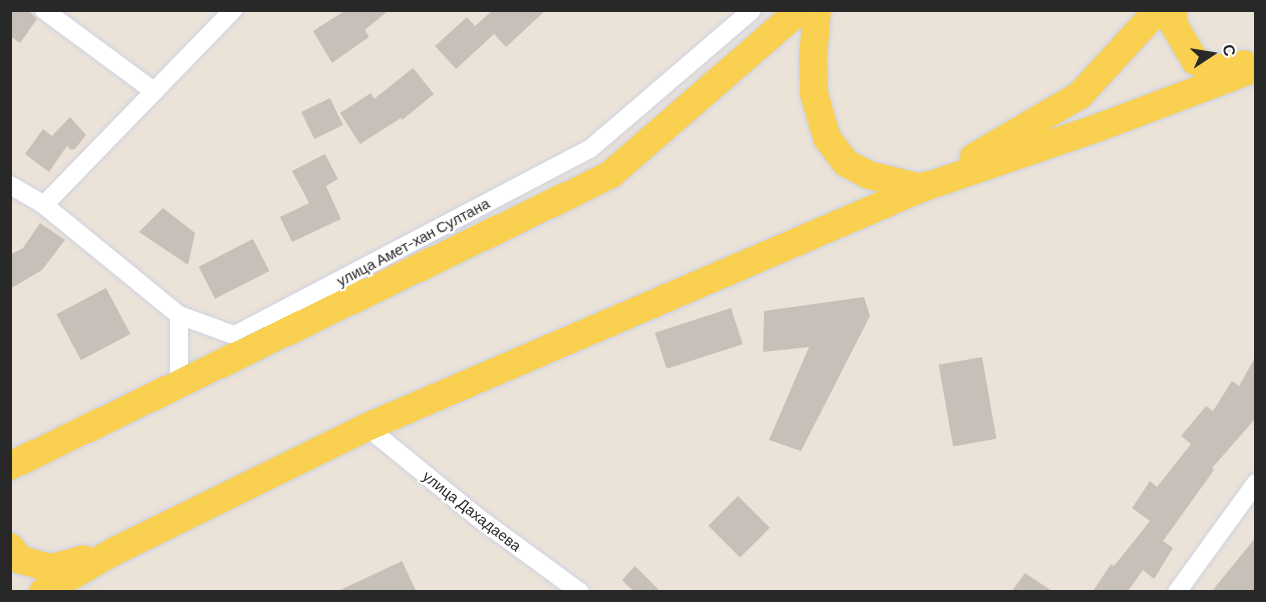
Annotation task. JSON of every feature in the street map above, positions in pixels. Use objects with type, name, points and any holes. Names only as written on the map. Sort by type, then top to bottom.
[{"type":"main road","points":[[10,466],[179,382],[247,339],[610,176],[800,10]]},
{"type":"main road","points":[[817,10],[813,58],[814,94],[827,138],[846,163],[869,175],[922,188],[1080,94],[1158,10]]},
{"type":"main road","points":[[1173,10],[1173,23],[1195,61],[1218,69],[1256,62]]},
{"type":"main road","points":[[43,591],[115,551],[367,427],[922,188],[1100,127],[1256,68]]},
{"type":"main road","points":[[10,483],[51,446]]},
{"type":"main road","points":[[10,547],[21,560],[51,568],[115,551]]},
{"type":"street","points":[[44,10],[154,91]]},
{"type":"street","points":[[44,206],[233,10]]},
{"type":"street","name":"улица Амет-хан Султана","points":[[247,339],[590,149],[752,10]]},
{"type":"street","points":[[10,185],[44,206],[179,315],[247,339]]},
{"type":"street","points":[[179,315],[179,382]]},
{"type":"street","name":"улица Дахадаева","points":[[367,427],[476,516],[580,591]]},
{"type":"street","points":[[1177,591],[1256,483]]},
{"type":"building","points":[[10,10],[28,10],[37,19],[20,43],[10,36]]},
{"type":"building","points":[[346,10],[389,10],[365,30],[369,37],[332,63],[313,31]]},
{"type":"building","points":[[493,10],[546,10],[506,47],[494,34],[456,69],[435,46],[467,17],[475,26]]},
{"type":"building","points":[[413,68],[434,94],[402,120],[401,118],[360,144],[340,113],[371,93],[374,99]]},
{"type":"building","points":[[330,98],[343,125],[314,139],[301,112]]},
{"type":"building","points":[[70,117],[86,135],[75,149],[71,150],[67,146],[49,172],[25,154],[43,129],[52,136]]},
{"type":"building","points":[[325,154],[338,179],[326,186],[341,219],[292,242],[280,217],[309,203],[292,171]]},
{"type":"building","points":[[163,208],[195,233],[188,265],[139,232]]},
{"type":"building","points":[[40,223],[65,240],[42,270],[10,289],[10,255],[23,248]]},
{"type":"building","points":[[253,239],[269,271],[215,299],[199,267]]},
{"type":"building","points":[[106,288],[130,334],[81,360],[57,314]]},
{"type":"building","points":[[864,297],[870,316],[801,451],[769,440],[809,347],[763,352],[764,311]]},
{"type":"building","points":[[731,308],[743,344],[667,369],[655,333]]},
{"type":"building","points":[[1256,356],[1256,418],[1212,468],[1214,470],[1163,541],[1173,548],[1154,579],[1143,570],[1128,591],[1093,591],[1111,564],[1114,566],[1150,521],[1132,508],[1150,481],[1157,487],[1191,444],[1181,436],[1206,406],[1213,411],[1232,381],[1239,386]]},
{"type":"building","points":[[982,357],[996,439],[953,446],[939,365]]},
{"type":"building","points":[[738,496],[770,528],[740,558],[708,526]]},
{"type":"building","points":[[1256,537],[1256,591],[1212,591]]},
{"type":"building","points":[[402,561],[416,591],[338,591]]},
{"type":"building","points":[[635,566],[660,591],[633,591],[622,580]]},
{"type":"building","points":[[1025,573],[1052,591],[1012,591]]}]
